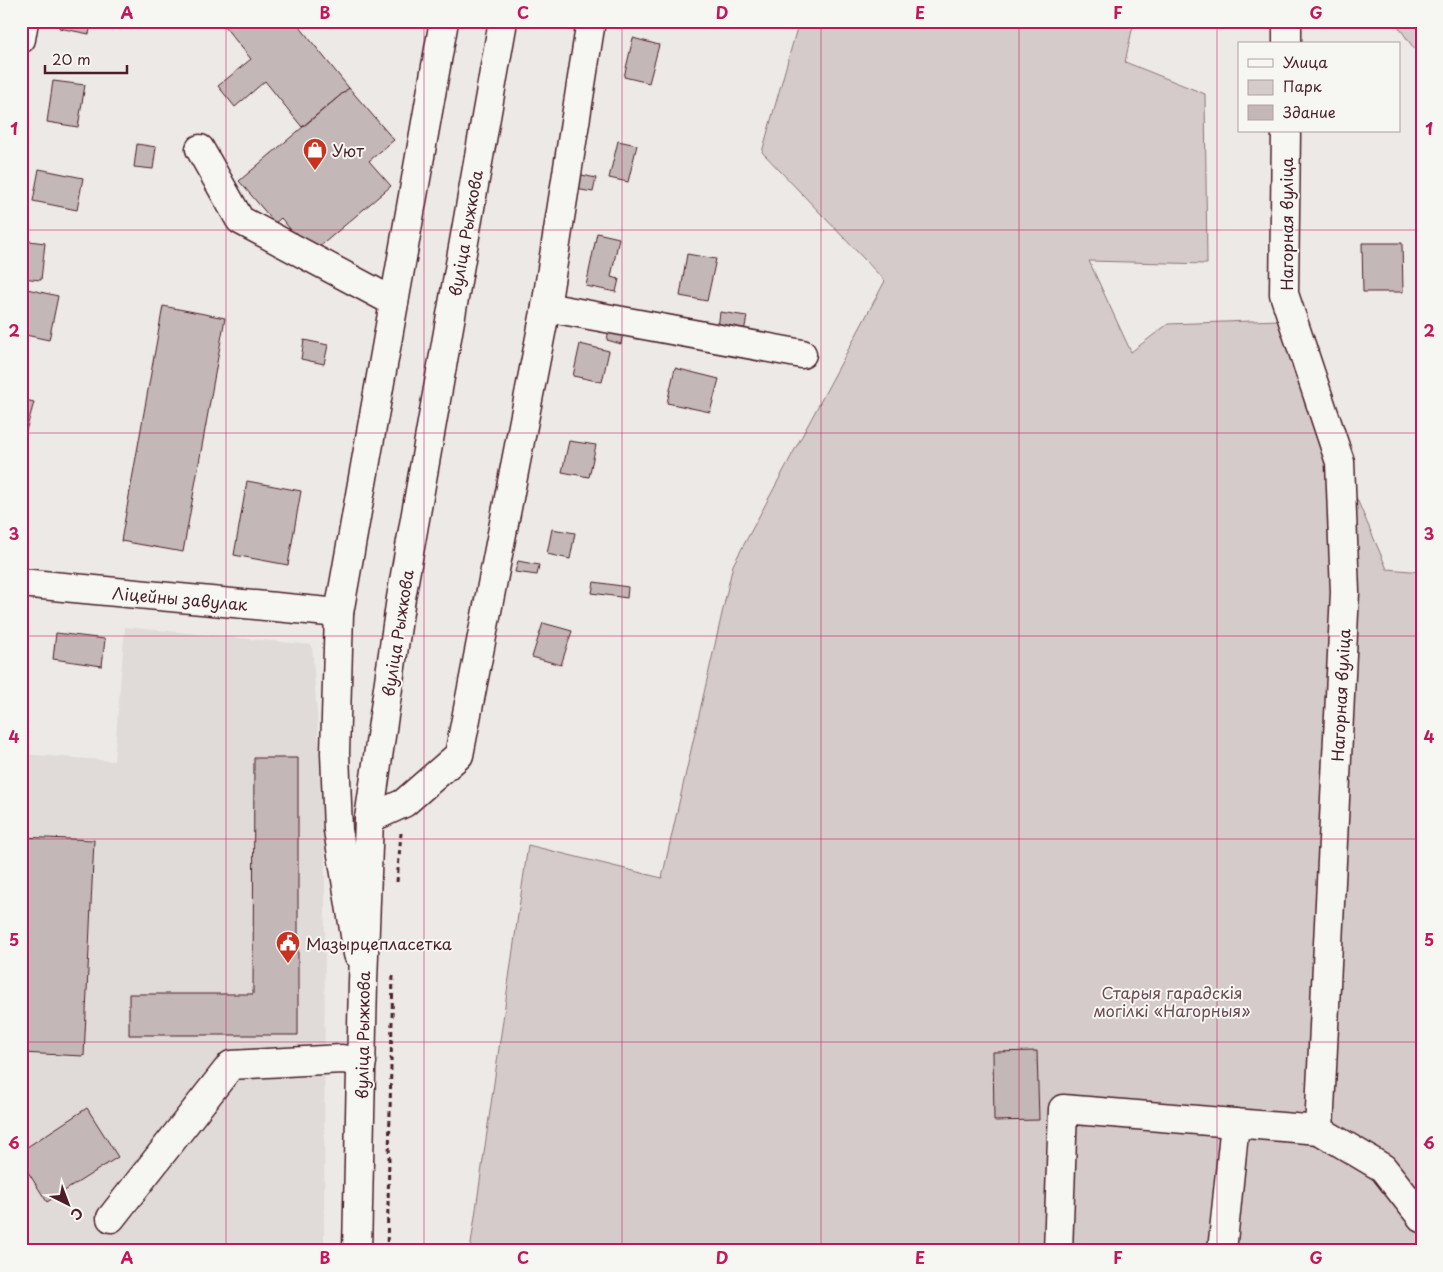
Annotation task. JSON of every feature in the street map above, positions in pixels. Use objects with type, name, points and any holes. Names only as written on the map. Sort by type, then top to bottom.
[{"type":"street","points":[[21,39],[24,21]]},
{"type":"street","points":[[363,982],[338,830],[334,753],[339,614],[444,21]]},
{"type":"street","name":"вуліца Рыжкова","points":[[357,1251],[369,819],[401,598],[502,21]]},
{"type":"street","points":[[369,819],[404,803],[459,755],[546,307],[591,21]]},
{"type":"street","points":[[1287,21],[1287,42]]},
{"type":"street","name":"Нагорная вуліца","points":[[1286,132],[1284,294],[1340,462],[1345,592],[1319,1130]]},
{"type":"street","points":[[200,149],[240,220],[394,302]]},
{"type":"street","points":[[546,307],[802,354]]},
{"type":"street","name":"Ліцейны завулак","points":[[21,584],[339,614]]},
{"type":"street","points":[[111,1218],[231,1065],[342,1059],[362,1062]]},
{"type":"street","points":[[1058,1251],[1063,1109],[1319,1130],[1383,1168],[1422,1218]]},
{"type":"street","points":[[1222,1251],[1235,1123]]},
{"type":"path","points":[[396,889],[404,803]]},
{"type":"path","points":[[387,1251],[394,968]]},
{"type":"shaded area","points":[[125,627],[312,645],[325,829],[324,1251],[21,1251],[21,754],[114,761]]},
{"type":"green space","name":"Старыя гарадскія могілкі «Нагорныя»","points":[[799,21],[1134,21],[1125,62],[1205,94],[1207,264],[1089,261],[1131,352],[1168,324],[1280,320],[1387,569],[1422,572],[1422,1251],[470,1251],[528,845],[662,878],[733,565],[885,281],[762,152]]},
{"type":"green space","points":[[1396,21],[1422,21],[1422,60],[1396,23]]},
{"type":"building","points":[[60,21],[92,21],[89,34],[59,28]]},
{"type":"building","points":[[220,21],[295,21],[349,88],[302,127],[265,81],[235,107],[218,86],[251,59]]},
{"type":"building","points":[[633,38],[659,45],[649,83],[624,77]]},
{"type":"building","points":[[53,81],[85,85],[78,127],[47,122]]},
{"type":"building","name":"Уют","points":[[349,88],[394,140],[369,161],[391,186],[311,254],[281,218],[275,223],[239,181]]},
{"type":"building","points":[[618,141],[637,145],[628,182],[609,178]]},
{"type":"building","points":[[137,144],[156,147],[153,169],[134,167]]},
{"type":"building","points":[[39,169],[83,178],[77,210],[33,201]]},
{"type":"building","points":[[577,174],[596,178],[593,192],[575,189]]},
{"type":"building","points":[[597,233],[619,238],[611,277],[619,279],[616,292],[586,286]]},
{"type":"building","points":[[21,240],[45,243],[41,280],[21,278]]},
{"type":"building","points":[[1362,243],[1402,243],[1403,292],[1363,292]]},
{"type":"building","points":[[687,254],[716,259],[707,301],[680,296]]},
{"type":"building","points":[[27,289],[58,296],[49,340],[21,334],[21,314]]},
{"type":"building","points":[[163,306],[225,318],[183,552],[121,541]]},
{"type":"building","points":[[720,312],[747,316],[744,332],[718,328]]},
{"type":"building","points":[[609,329],[623,332],[621,344],[607,340]]},
{"type":"building","points":[[304,340],[328,345],[324,364],[301,359]]},
{"type":"building","points":[[580,344],[609,351],[602,382],[573,376]]},
{"type":"building","points":[[675,368],[719,379],[710,412],[667,403]]},
{"type":"building","points":[[21,399],[34,402],[24,438],[21,438]]},
{"type":"building","points":[[569,441],[596,445],[589,477],[562,472]]},
{"type":"building","points":[[247,481],[301,491],[288,565],[234,555]]},
{"type":"building","points":[[552,529],[575,533],[570,559],[547,554]]},
{"type":"building","points":[[518,561],[539,565],[537,575],[515,572]]},
{"type":"building","points":[[594,582],[628,587],[627,598],[592,593]]},
{"type":"building","points":[[543,623],[572,631],[561,665],[532,657]]},
{"type":"building","points":[[56,633],[105,639],[102,666],[53,659]]},
{"type":"building","points":[[254,758],[298,758],[298,1035],[129,1035],[129,994],[253,994]]},
{"type":"building","points":[[21,837],[94,840],[84,1056],[21,1053]]},
{"type":"building","points":[[1037,1051],[1039,1120],[994,1121],[993,1052]]},
{"type":"building","points":[[87,1108],[118,1157],[47,1202],[21,1161],[21,1151]]},
{"type":"place","name":"Уют","points":[[315,171]]},
{"type":"place","name":"Мазырцепласетка","points":[[288,964]]}]
